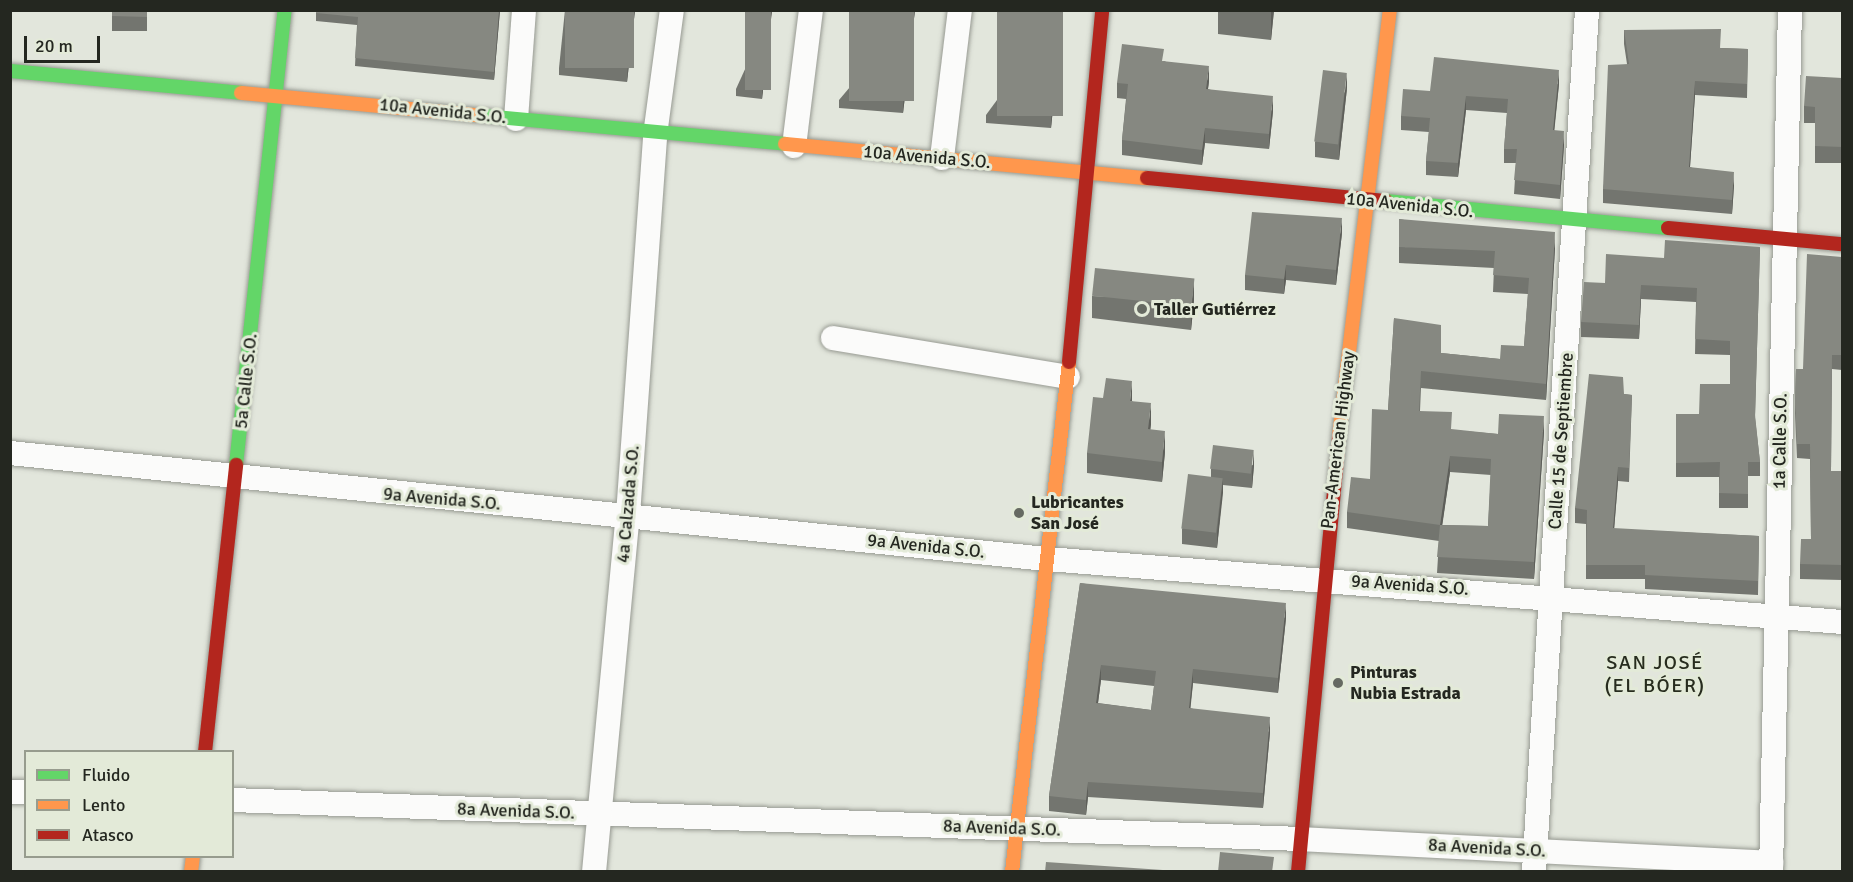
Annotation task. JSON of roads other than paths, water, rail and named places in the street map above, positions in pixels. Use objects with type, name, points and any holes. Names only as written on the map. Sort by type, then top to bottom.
[{"type":"main road","name":"5a Calle S.O.","points":[[205,750],[285,10]]},
{"type":"main road","points":[[1012,872],[1068,377],[1102,10]]},
{"type":"main road","name":"Pan-American Highway","points":[[1298,872],[1322,579],[1390,10]]},
{"type":"main road","name":"10a Avenida S.O.","points":[[10,71],[277,94],[654,135],[1088,170],[1574,223],[1842,244]]},
{"type":"street","points":[[516,119],[524,10]]},
{"type":"street","name":"4a Calzada S.O.","points":[[594,872],[628,516],[654,135],[672,10]]},
{"type":"street","points":[[794,146],[811,10]]},
{"type":"street","points":[[942,158],[960,10]]},
{"type":"street","name":"Calle 15 de Septiembre","points":[[1535,861],[1587,10]]},
{"type":"street","name":"1a Calle S.O.","points":[[1771,867],[1790,10]]},
{"type":"street","points":[[833,338],[1068,377]]},
{"type":"street","name":"9a Avenida S.O.","points":[[10,453],[235,480],[628,516],[1047,559],[1551,595],[1842,622]]},
{"type":"street","name":"8a Avenida S.O.","points":[[234,800],[1301,839],[1535,861],[1771,867]]},
{"type":"place","name":"Taller Gutiérrez","points":[[1142,309]]},
{"type":"place","name":"Lubricantes San José","points":[[1019,513]]},
{"type":"place","name":"Pinturas Nubia Estrada","points":[[1338,683]]},
{"type":"district","name":"SAN JOSÉ (EL BÓER)","points":[[1655,674]]}]
